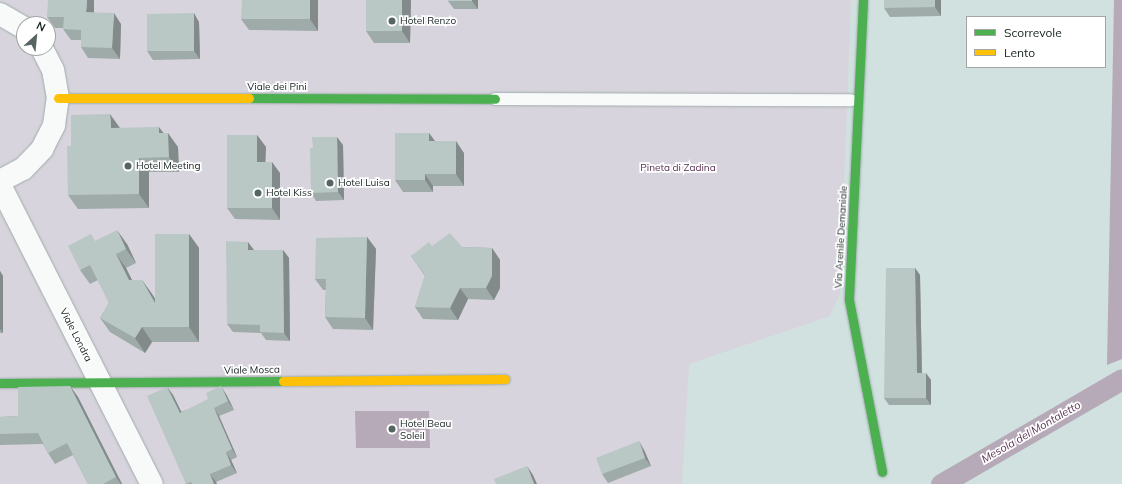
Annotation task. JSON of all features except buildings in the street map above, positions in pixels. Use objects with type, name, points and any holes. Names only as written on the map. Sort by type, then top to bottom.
[{"type":"street","points":[[0,5],[2,0]]},
{"type":"street","name":"Via Arenile Demaniale","points":[[863,0],[849,300],[882,472]]},
{"type":"street","points":[[0,14],[16,23]]},
{"type":"street","points":[[0,181],[22,169],[42,149],[54,125],[58,98],[53,70],[46,56]]},
{"type":"street","name":"Viale dei Pini","points":[[58,98],[495,99]]},
{"type":"street","name":"Viale Londra","points":[[0,185],[152,484]]},
{"type":"street","name":"Viale Mosca","points":[[0,383],[505,379]]},
{"type":"lane","points":[[495,99],[851,100]]},
{"type":"green space","name":"Pineta di Zadina","points":[[0,0],[851,0],[840,294],[830,316],[689,364],[682,484],[0,484]]},
{"type":"shaded area","points":[[1114,0],[1122,0],[1122,359],[1107,365]]},
{"type":"shaded area","name":"Hotel Beau Soleil","points":[[355,411],[429,411],[430,448],[356,448]]},
{"type":"waterway","name":"Mesola del Montaletto","points":[[941,484],[1122,379]]},
{"type":"traffic: fast","points":[[863,0],[849,300],[882,472]]},
{"type":"traffic: fast","points":[[249,98],[495,99]]},
{"type":"traffic: fast","points":[[0,383],[283,381]]},
{"type":"traffic: slow","points":[[58,98],[249,98]]},
{"type":"traffic: slow","points":[[283,381],[505,379]]},
{"type":"place","name":"Hotel Renzo","points":[[392,21]]},
{"type":"place","name":"Hotel Meeting","points":[[128,166]]},
{"type":"place","name":"Hotel Luisa","points":[[330,183]]},
{"type":"place","name":"Hotel Kiss","points":[[258,193]]},
{"type":"place","name":"Hotel Beau Soleil","points":[[392,429]]}]
